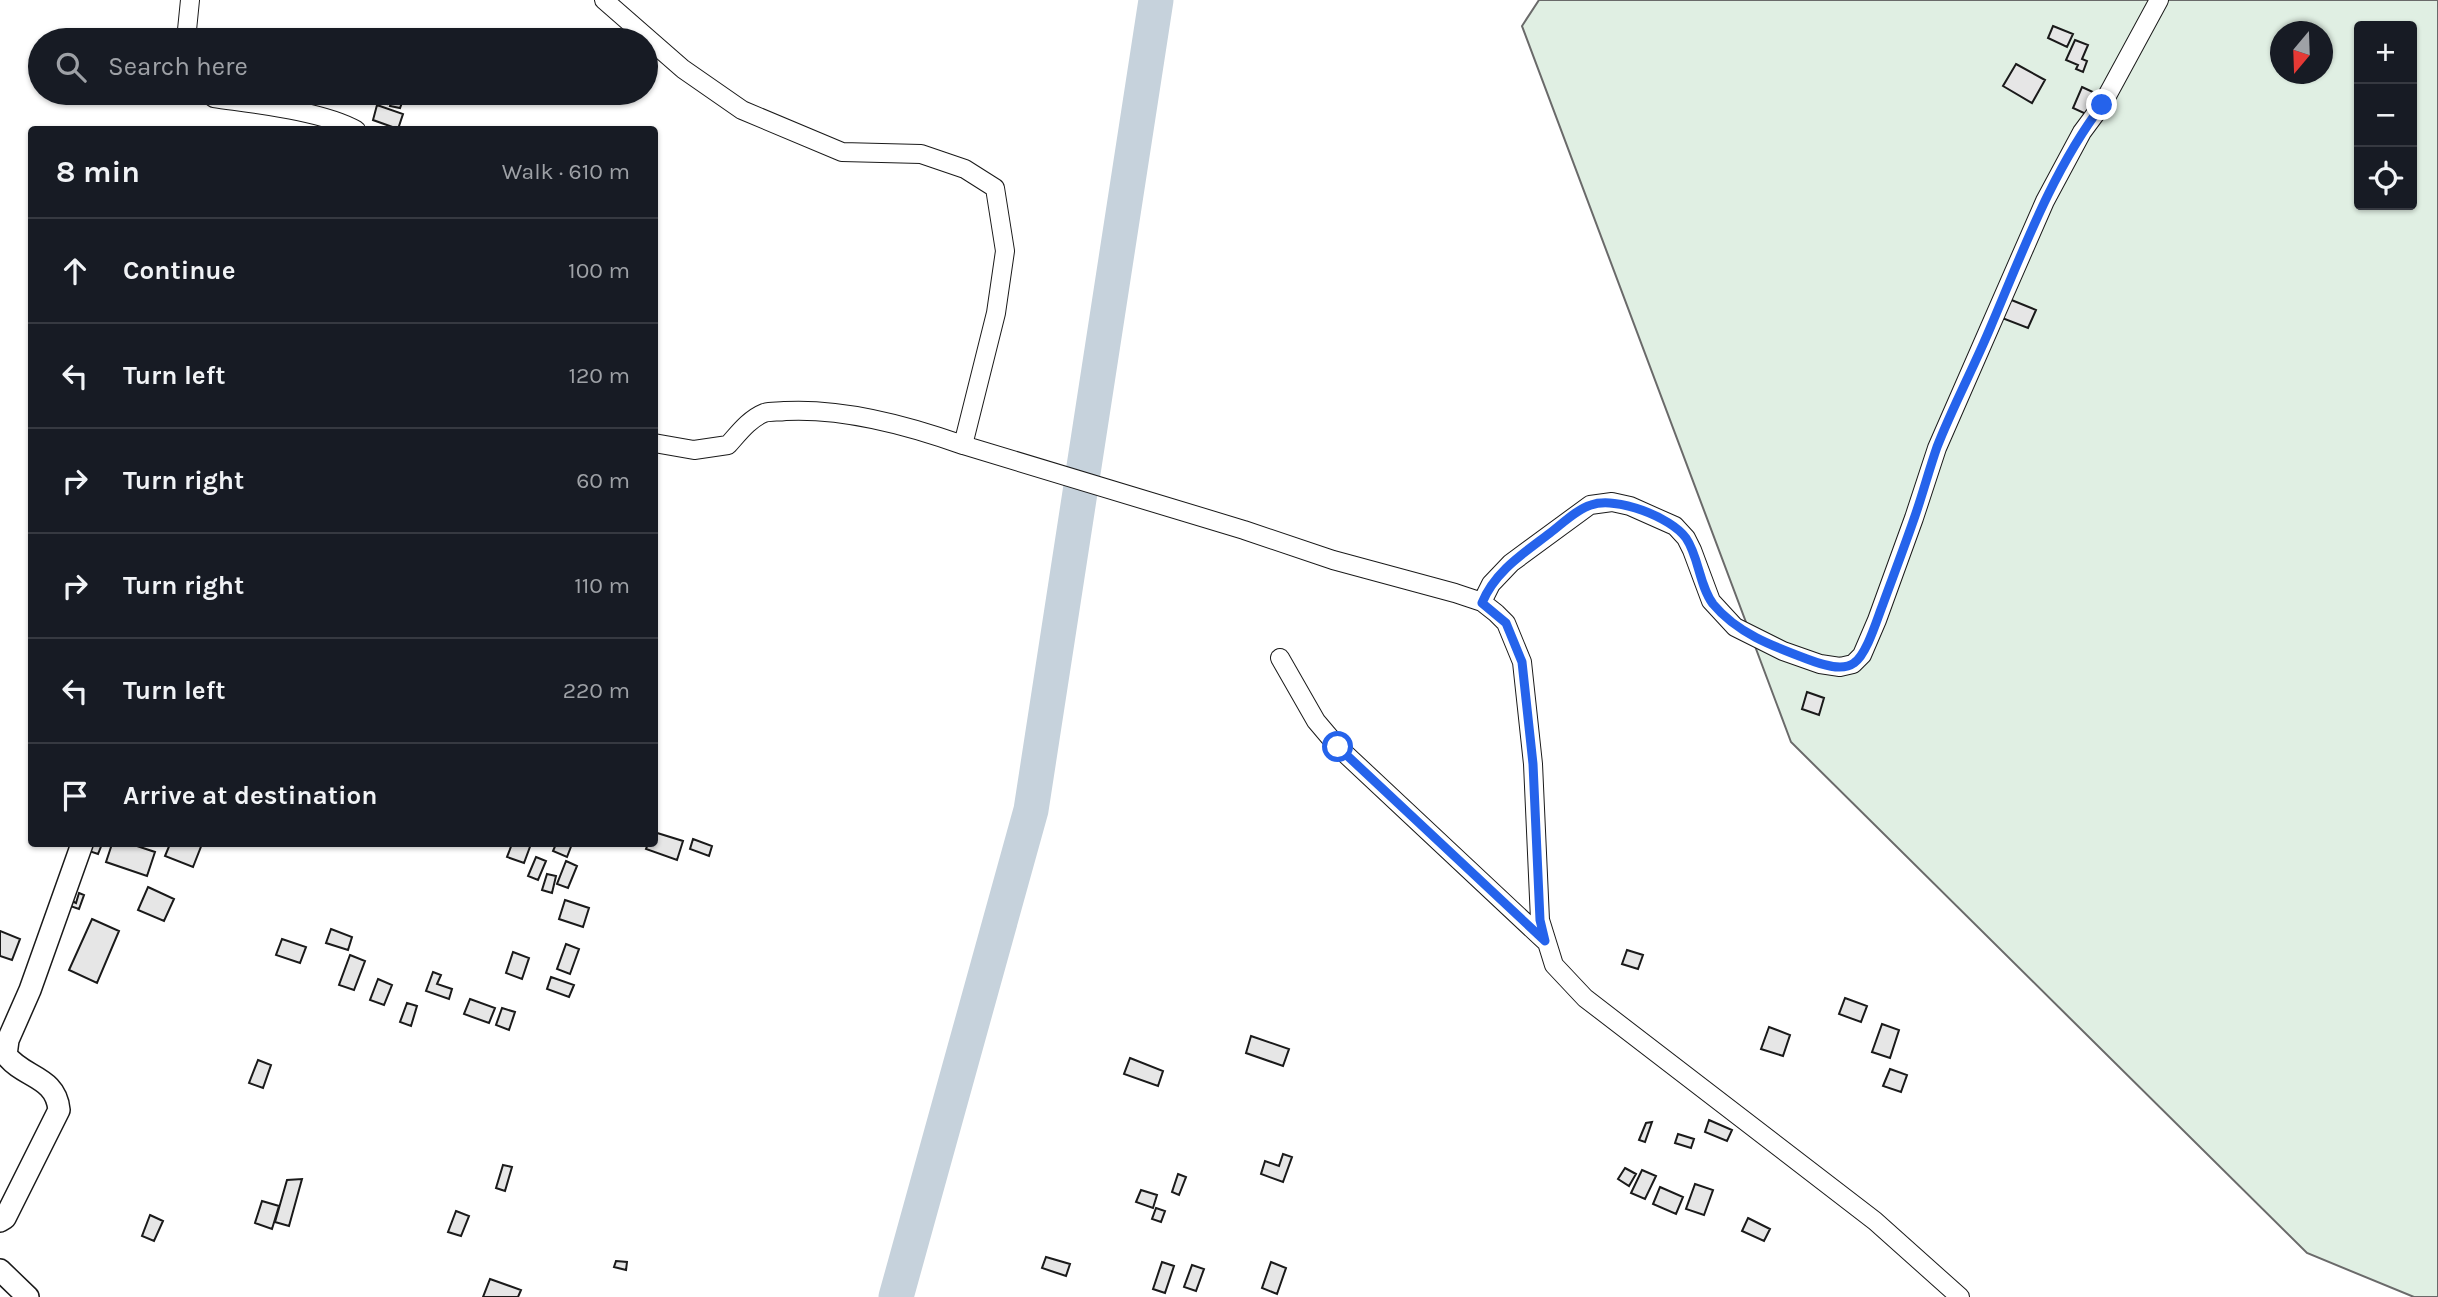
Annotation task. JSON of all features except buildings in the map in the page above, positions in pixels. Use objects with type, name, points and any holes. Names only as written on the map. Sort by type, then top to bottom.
[{"type":"street","points":[[187,28],[190,0]]},
{"type":"street","points":[[604,0],[636,28]]},
{"type":"street","points":[[1482,603],[1491,584],[1530,548],[1590,505],[1612,502],[1630,506],[1675,526],[1692,550],[1711,601],[1735,627],[1820,664],[1840,667],[1853,664],[1862,655],[1877,620],[1937,448],[2045,201],[2082,132],[2102,105],[2160,0]]},
{"type":"street","points":[[658,47],[683,69],[743,110],[842,152],[920,154],[965,169],[995,188],[1005,250],[996,313],[965,445]]},
{"type":"street","points":[[255,105],[350,126]]},
{"type":"street","points":[[658,444],[694,450],[728,445],[748,424],[765,412],[803,410],[867,419],[922,431],[1333,560],[1455,593],[1482,603],[1506,623],[1522,662],[1533,764],[1540,920],[1554,965],[1585,998],[1875,1221],[1959,1297]]},
{"type":"street","points":[[1280,658],[1316,721],[1338,747],[1545,941]]},
{"type":"street","points":[[0,1221],[5,1218],[60,1110],[58,1096],[53,1090],[25,1070],[14,1066],[6,1055],[8,1041],[30,990],[81,847]]},
{"type":"street","points":[[0,1270],[29,1297]]},
{"type":"green space","points":[[1539,0],[2438,0],[2438,1297],[2414,1297],[2307,1253],[1791,742],[1522,26]]},
{"type":"waterway","points":[[896,1297],[1031,810],[1156,0]]},
{"type":"route","points":[[1338,747],[1545,941],[1540,920],[1533,764],[1522,662],[1506,623],[1482,603],[1491,584],[1511,563],[1564,522],[1590,505],[1612,502],[1630,506],[1675,526],[1692,550],[1711,601],[1735,627],[1820,664],[1840,667],[1853,664],[1862,655],[1877,620],[1937,448],[2045,201],[2082,132],[2102,105]]}]
